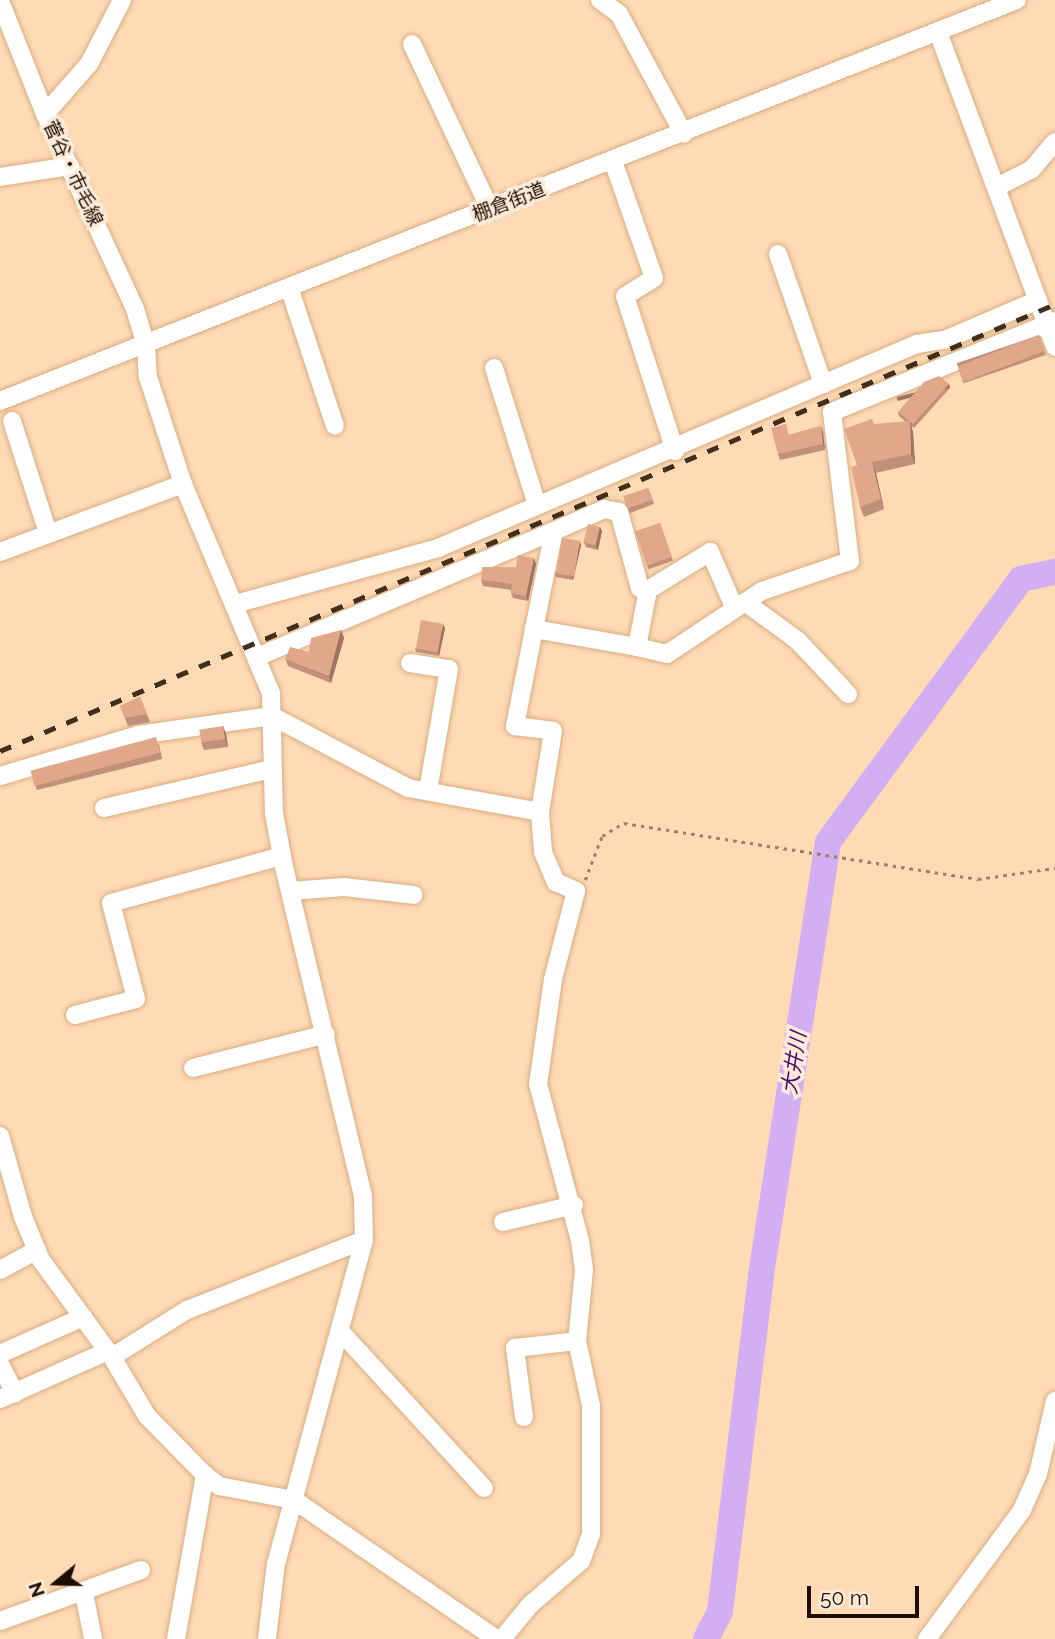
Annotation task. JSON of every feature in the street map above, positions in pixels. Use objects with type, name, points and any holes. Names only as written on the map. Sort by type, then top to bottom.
[{"type":"street","points":[[45,114],[89,64],[122,0]]},
{"type":"street","points":[[600,0],[619,14],[684,134]]},
{"type":"street","name":"棚倉街道","points":[[0,401],[684,134],[938,32],[993,5],[1017,0]]},
{"type":"street","name":"菅谷・市毛線","points":[[0,1],[45,114],[135,309],[146,344],[148,377],[183,484],[271,693],[272,769],[282,856],[363,1197],[364,1240],[276,1563],[267,1639]]},
{"type":"street","points":[[938,32],[1038,300],[1051,323],[1055,346]]},
{"type":"street","points":[[412,44],[490,209]]},
{"type":"street","points":[[997,187],[1032,169],[1055,142]]},
{"type":"street","points":[[613,161],[654,278],[625,296],[675,451]]},
{"type":"street","points":[[0,177],[70,166]]},
{"type":"street","points":[[778,254],[823,384]]},
{"type":"street","points":[[289,287],[335,426]]},
{"type":"street","points":[[235,604],[438,548],[537,505],[675,451],[823,384],[1038,300]]},
{"type":"street","points":[[534,629],[667,654],[762,591],[850,561],[832,412],[1051,323]]},
{"type":"street","points":[[494,369],[537,505]]},
{"type":"street","points":[[12,421],[48,533]]},
{"type":"street","points":[[0,552],[183,484]]},
{"type":"street","points":[[257,657],[604,509],[619,512],[640,588],[648,590],[710,552],[740,605],[799,640],[848,694]]},
{"type":"street","points":[[0,1136],[37,1250],[110,1354],[147,1416],[219,1486],[294,1500],[499,1639],[530,1605],[581,1561],[591,1534],[591,1406],[577,1341],[584,1270],[574,1205],[538,1084],[553,979],[576,891],[556,882],[543,852],[540,812],[553,731],[515,726],[554,531]]},
{"type":"street","points":[[637,648],[648,590]]},
{"type":"street","points":[[410,663],[449,669],[428,791]]},
{"type":"street","points":[[0,776],[138,736],[272,716],[408,788],[540,812]]},
{"type":"street","points":[[104,808],[272,769]]},
{"type":"street","points":[[75,1015],[136,999],[111,903],[282,856]]},
{"type":"street","points":[[290,891],[344,887],[414,895]]},
{"type":"street","points":[[193,1068],[326,1034]]},
{"type":"street","points":[[503,1222],[574,1205]]},
{"type":"street","points":[[0,1364],[7,1396],[110,1354],[187,1310],[364,1240]]},
{"type":"street","points":[[0,1270],[37,1250]]},
{"type":"street","points":[[0,1354],[83,1317]]},
{"type":"street","points":[[340,1331],[484,1488]]},
{"type":"street","points":[[524,1417],[515,1348],[577,1341]]},
{"type":"street","points":[[927,1639],[1022,1510],[1038,1474],[1055,1401]]},
{"type":"street","points":[[176,1639],[205,1475]]},
{"type":"street","points":[[0,1621],[85,1593],[141,1570]]},
{"type":"street","points":[[85,1593],[93,1639]]},
{"type":"path","points":[[576,891],[592,872],[602,836],[624,823],[978,879],[1055,868]]},
{"type":"building","points":[[1039,335],[1045,351],[964,382],[958,366]]},
{"type":"building","points":[[939,376],[949,384],[913,424],[898,412],[924,382]]},
{"type":"building","points":[[872,419],[874,424],[910,421],[911,454],[872,462],[881,499],[860,507],[851,467],[857,465],[844,429]]},
{"type":"building","points":[[786,424],[789,435],[821,426],[823,444],[778,454],[771,428]]},
{"type":"building","points":[[648,488],[652,500],[627,508],[623,496]]},
{"type":"building","points":[[660,523],[672,557],[647,566],[635,531]]},
{"type":"building","points":[[588,524],[600,527],[595,545],[583,542]]},
{"type":"building","points":[[562,538],[580,541],[574,576],[556,574]]},
{"type":"building","points":[[518,555],[534,558],[526,596],[511,593],[512,584],[481,580],[482,567],[516,567]]},
{"type":"building","points":[[421,620],[443,624],[438,652],[416,649]]},
{"type":"building","points":[[341,630],[329,676],[285,659],[290,647],[309,652],[311,638]]},
{"type":"building","points":[[140,697],[147,714],[125,718],[120,706]]},
{"type":"building","points":[[223,726],[225,739],[201,743],[199,730]]},
{"type":"building","points":[[156,737],[160,752],[35,786],[30,771]]},
{"type":"waterway","name":"大井川","points":[[706,1639],[720,1611],[761,1275],[828,842],[1021,579],[1055,572]]},
{"type":"railway","points":[[0,751],[1055,304]]}]
